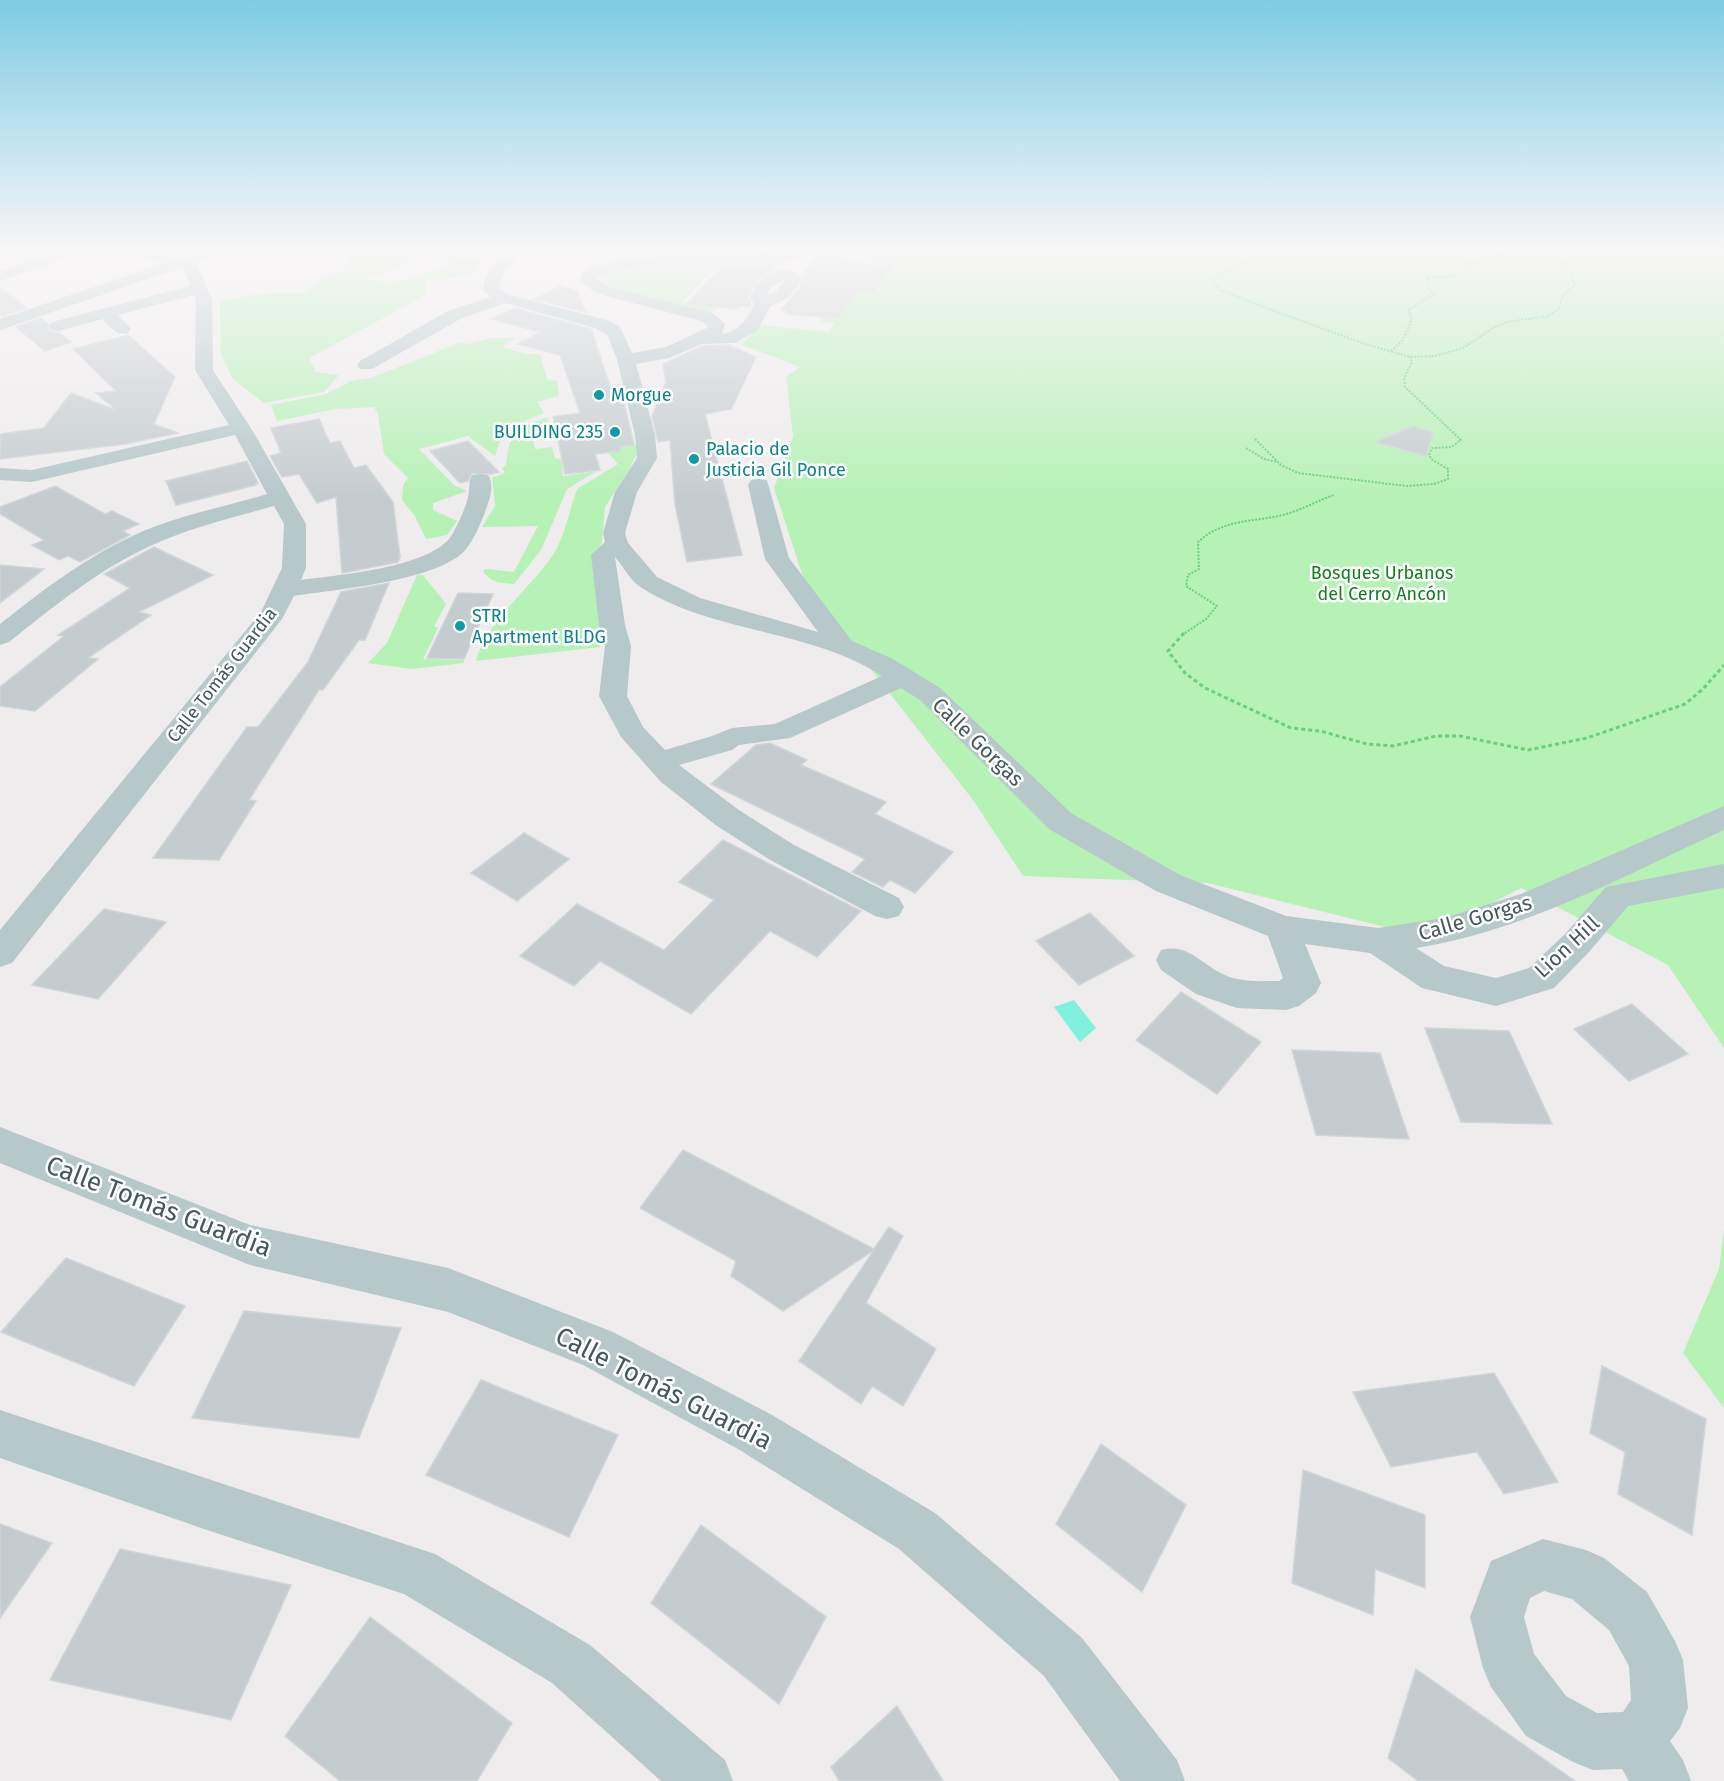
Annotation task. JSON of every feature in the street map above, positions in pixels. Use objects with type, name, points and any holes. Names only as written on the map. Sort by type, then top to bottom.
[{"type":"street","name":"Calle Tomás Guardia","points":[[0,954],[273,614],[294,568],[295,524],[241,429],[204,370],[204,334]]},
{"type":"street","points":[[366,365],[420,334]]},
{"type":"street","points":[[615,334],[626,359],[645,435],[647,458],[626,492],[614,533],[617,544],[603,555],[612,625],[618,646],[614,696],[631,731],[672,776],[728,818],[783,853],[887,907]]},
{"type":"street","points":[[626,359],[652,359],[666,355],[708,334]]},
{"type":"street","points":[[697,339],[729,339],[738,334]]},
{"type":"street","points":[[0,474],[32,476],[241,429]]},
{"type":"street","points":[[0,495],[32,476]]},
{"type":"street","points":[[284,590],[415,567],[437,560],[464,536],[481,494],[480,480]]},
{"type":"street","points":[[759,485],[777,559],[843,647]]},
{"type":"street","points":[[0,637],[82,572],[118,552],[162,532],[281,497]]},
{"type":"street","name":"Calle Gorgas","points":[[617,544],[648,582],[691,603],[843,647],[893,671],[930,694],[1060,821],[1168,883],[1282,928],[1378,941],[1444,931],[1533,903],[1724,817]]},
{"type":"street","points":[[659,761],[722,743],[732,737],[780,732],[893,671]]},
{"type":"street","points":[[791,706],[893,671]]},
{"type":"street","name":"Lion Hill","points":[[1378,941],[1435,978],[1496,992],[1541,978],[1577,943],[1618,896],[1724,876]]},
{"type":"street","points":[[1173,960],[1209,984],[1236,993],[1286,996],[1303,983],[1282,928]]},
{"type":"street","name":"Calle Tomás Guardia","points":[[0,1145],[250,1245],[448,1290],[597,1348],[755,1432],[917,1532],[1063,1657],[1155,1781]]},
{"type":"street","points":[[0,1434],[204,1504],[417,1572],[571,1664],[704,1781]]},
{"type":"path","points":[[1341,334],[1410,357],[1435,356],[1463,348],[1486,334]]},
{"type":"path","points":[[1391,352],[1405,334]]},
{"type":"path","points":[[1255,439],[1286,468],[1310,475],[1342,477],[1401,486],[1432,486],[1448,479],[1448,469],[1431,459],[1429,454],[1432,448],[1451,447],[1461,440],[1405,387],[1404,378],[1412,362],[1410,357]]},
{"type":"path","points":[[1246,448],[1264,459],[1279,462]]},
{"type":"path","points":[[1334,495],[1267,519],[1227,523],[1209,530],[1198,542],[1199,569],[1188,575],[1186,585],[1217,606],[1212,614],[1174,640],[1168,651],[1185,673],[1206,688],[1291,728],[1320,731],[1367,744],[1393,746],[1436,736],[1460,736],[1528,750],[1587,738],[1685,704],[1703,689],[1724,665]]},
{"type":"green space","points":[[221,334],[353,334],[309,358],[316,372],[339,375],[324,392],[264,403],[233,379],[221,355]]},
{"type":"green space","name":"Bosques Urbanos del Cerro Ancón","points":[[752,334],[1724,334],[1724,1048],[1668,965],[1521,888],[1426,937],[1207,883],[1023,876],[973,800],[806,586],[774,488],[793,436],[786,377],[800,367],[742,345]]},
{"type":"green space","points":[[491,338],[516,338],[503,347],[526,354],[540,354],[547,379],[557,381],[559,396],[537,402],[544,413],[512,427],[502,438],[495,456],[468,436],[419,449],[454,485],[467,491],[433,503],[433,510],[457,521],[447,535],[426,539],[415,516],[402,500],[403,485],[408,478],[384,454],[378,415],[374,407],[335,409],[277,421],[271,405],[326,394],[351,381],[371,378],[459,343],[467,344]]},
{"type":"green space","points":[[548,417],[550,423],[543,426],[543,433],[532,435],[535,449],[552,447],[555,458],[562,460],[563,476],[597,471],[567,489],[541,550],[514,584],[497,582],[483,571],[485,569],[514,572],[538,526],[482,527],[495,506],[492,478],[505,473],[502,468],[506,465],[509,445],[516,432]]},
{"type":"green space","points":[[636,445],[638,451],[629,470],[605,507],[602,542],[597,553],[600,647],[476,661],[481,647],[498,620],[542,570],[556,550],[577,489],[618,464],[608,453],[620,451],[619,447]]},
{"type":"green space","points":[[417,575],[423,575],[446,604],[434,626],[438,628],[423,659],[464,660],[464,663],[412,669],[368,663],[387,643]]},
{"type":"green space","points":[[1724,1229],[1724,1408],[1683,1353],[1719,1269]]},
{"type":"shaded area","points":[[1074,1000],[1096,1028],[1080,1042],[1054,1007]]},
{"type":"building","points":[[25,334],[60,334],[71,342],[45,351]]},
{"type":"building","points":[[537,334],[593,334],[610,386],[620,385],[634,445],[619,447],[620,451],[595,454],[600,470],[565,474],[553,417],[580,413],[560,355],[518,344]]},
{"type":"building","points":[[128,335],[175,377],[154,424],[178,433],[125,444],[0,459],[0,434],[44,428],[71,393],[116,410],[96,393],[116,391],[73,349]]},
{"type":"building","name":"Palacio de Justicia Gil Ponce","points":[[729,345],[756,357],[731,409],[705,414],[742,555],[687,562],[675,504],[670,440],[658,442],[652,416],[666,382],[663,364],[702,346]]},
{"type":"building","points":[[319,419],[330,443],[340,441],[354,468],[366,465],[393,502],[400,557],[398,562],[342,573],[336,497],[317,503],[299,474],[282,477],[270,456],[281,453],[271,428]]},
{"type":"building","points":[[1413,426],[1433,433],[1426,456],[1375,442]]},
{"type":"building","points":[[468,441],[499,472],[472,473],[468,481],[460,483],[430,451]]},
{"type":"building","points":[[247,461],[258,483],[255,483],[256,485],[176,505],[166,481]]},
{"type":"building","points":[[55,486],[105,514],[112,511],[139,524],[123,531],[130,535],[80,562],[68,556],[59,560],[32,545],[44,540],[0,514],[0,507]]},
{"type":"building","points":[[154,547],[213,575],[139,612],[151,615],[88,658],[98,659],[35,711],[0,706],[0,687],[64,636],[58,635],[130,588],[104,574]]},
{"type":"building","points":[[0,565],[44,569],[0,603]]},
{"type":"building","points":[[389,583],[365,640],[359,640],[323,690],[319,690],[249,800],[256,801],[219,860],[153,858],[247,727],[258,727],[308,662],[341,592]]},
{"type":"building","name":"STRI Apartment BLDG","points":[[458,593],[493,594],[464,659],[427,658]]},
{"type":"building","points":[[770,743],[807,760],[801,765],[886,802],[875,814],[953,852],[915,893],[890,880],[883,887],[852,872],[865,859],[711,784],[756,745]]},
{"type":"building","points":[[524,833],[569,859],[517,901],[471,873]]},
{"type":"building","points":[[723,840],[861,911],[817,957],[770,931],[691,1014],[600,961],[574,986],[520,956],[577,904],[664,950],[714,900],[679,882]]},
{"type":"building","points":[[104,909],[166,922],[98,999],[32,985]]},
{"type":"building","points":[[1090,913],[1134,956],[1079,985],[1036,941]]},
{"type":"building","points":[[1181,992],[1261,1042],[1217,1094],[1136,1040]]},
{"type":"building","points":[[1632,1004],[1688,1054],[1629,1081],[1574,1029]]},
{"type":"building","points":[[1425,1028],[1509,1031],[1552,1124],[1461,1122]]},
{"type":"building","points":[[1292,1050],[1380,1053],[1409,1139],[1316,1135]]},
{"type":"building","points":[[683,1150],[874,1249],[889,1227],[903,1236],[866,1303],[936,1349],[903,1406],[872,1386],[861,1404],[799,1361],[874,1250],[783,1311],[731,1276],[736,1261],[640,1208]]},
{"type":"building","points":[[66,1258],[185,1306],[134,1386],[1,1332]]},
{"type":"building","points":[[244,1311],[401,1328],[359,1438],[192,1418]]},
{"type":"building","points":[[1602,1366],[1706,1419],[1692,1535],[1618,1494],[1625,1452],[1590,1433]]},
{"type":"building","points":[[1494,1373],[1558,1482],[1504,1494],[1477,1452],[1391,1467],[1353,1392]]},
{"type":"building","points":[[481,1380],[618,1435],[569,1537],[426,1475]]},
{"type":"building","points":[[1101,1444],[1186,1505],[1142,1592],[1056,1524]]},
{"type":"building","points":[[1303,1470],[1425,1515],[1425,1588],[1375,1569],[1373,1615],[1292,1583]]},
{"type":"building","points":[[0,1524],[52,1543],[0,1618]]},
{"type":"building","points":[[701,1525],[826,1617],[779,1704],[651,1603]]},
{"type":"building","points":[[120,1549],[291,1585],[231,1720],[50,1680]]},
{"type":"building","points":[[370,1617],[512,1723],[477,1781],[340,1781],[285,1736]]},
{"type":"building","points":[[1416,1669],[1575,1781],[1418,1781],[1388,1758]]},
{"type":"building","points":[[897,1706],[943,1781],[839,1781],[831,1767]]},
{"type":"place","name":"Morgue","points":[[599,395]]},
{"type":"place","name":"BUILDING 235","points":[[615,432]]},
{"type":"place","name":"Palacio de Justicia Gil Ponce","points":[[694,459]]},
{"type":"place","name":"STRI Apartment BLDG","points":[[460,626]]}]
